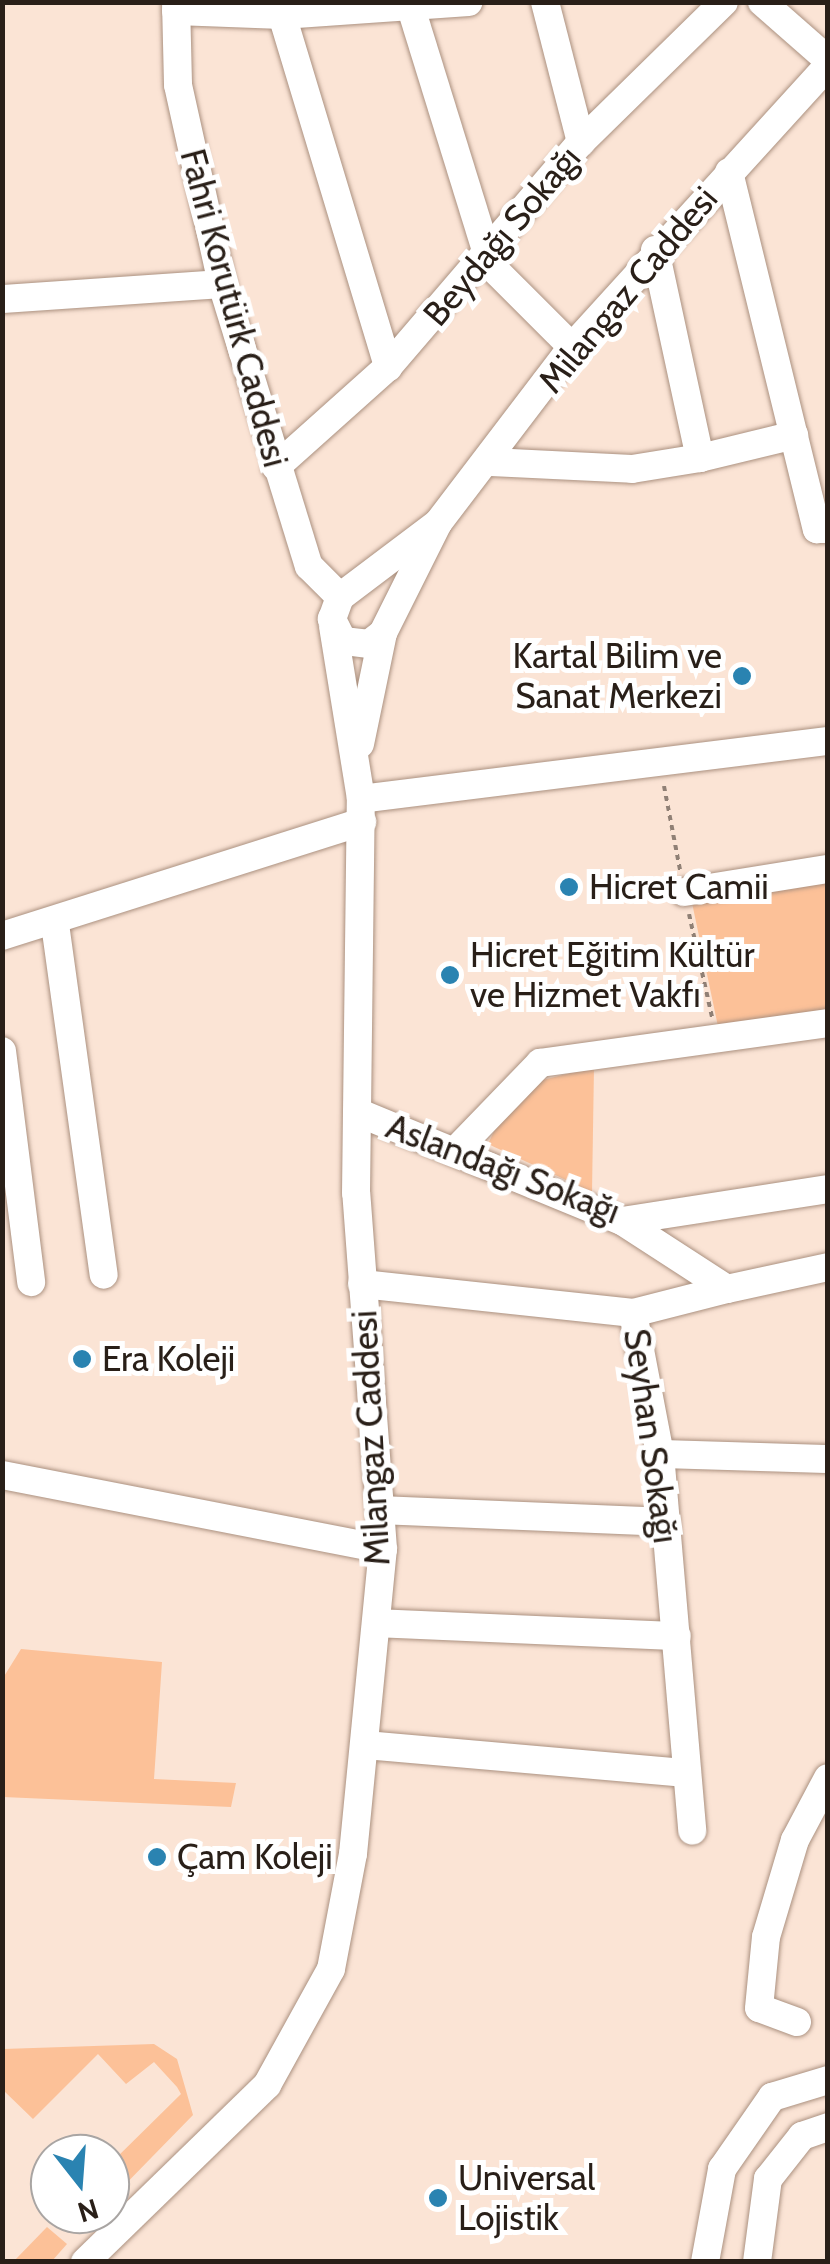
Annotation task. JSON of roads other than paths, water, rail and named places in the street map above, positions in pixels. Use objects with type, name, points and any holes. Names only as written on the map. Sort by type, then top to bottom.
[{"type":"street","points":[[176,7],[282,16],[469,2]]},
{"type":"street","points":[[544,2],[581,142]]},
{"type":"street","name":"Beydağı Sokağı","points":[[276,467],[388,368],[488,258],[581,142],[724,2]]},
{"type":"street","points":[[762,2],[826,74]]},
{"type":"street","name":"Fahri Korutürk Caddesi","points":[[176,7],[178,85],[222,284],[309,566],[344,595]]},
{"type":"street","points":[[411,8],[488,258],[572,347]]},
{"type":"street","points":[[282,16],[388,368]]},
{"type":"street","name":"Milangaz Caddesi","points":[[86,2262],[267,2086],[331,1969],[365,1745],[383,1549],[362,1284],[357,1112],[362,811],[333,626],[344,595],[438,523],[491,462],[572,347],[656,250],[826,74]]},
{"type":"street","points":[[729,172],[794,434],[822,529]]},
{"type":"street","points":[[656,250],[700,458]]},
{"type":"street","points":[[2,299],[222,284]]},
{"type":"street","points":[[491,462],[632,469],[700,458],[794,434]]},
{"type":"street","name":"Milangaz Caddesi","points":[[357,761],[386,627],[438,523]]},
{"type":"street","points":[[333,626],[360,646],[386,627],[374,594],[344,595]]},
{"type":"street","points":[[2,936],[56,924],[362,811],[828,741]]},
{"type":"street","points":[[684,892],[828,869]]},
{"type":"street","points":[[56,924],[104,1276]]},
{"type":"street","points":[[457,1149],[540,1063],[828,1023]]},
{"type":"street","points":[[2,1051],[30,1282]]},
{"type":"street","name":"Aslandağı Sokağı","points":[[357,1112],[457,1149],[622,1221],[828,1189]]},
{"type":"street","points":[[622,1221],[727,1289]]},
{"type":"street","points":[[633,1312],[828,1267]]},
{"type":"street","name":"Seyhan Sokağı","points":[[362,1284],[633,1312],[660,1454],[692,1831]]},
{"type":"street","points":[[660,1454],[828,1459]]},
{"type":"street","points":[[2,1475],[383,1549]]},
{"type":"street","points":[[381,1510],[666,1522]]},
{"type":"street","points":[[377,1623],[677,1636]]},
{"type":"street","points":[[365,1745],[687,1773]]},
{"type":"street","points":[[796,2022],[759,2008],[766,1937],[795,1840],[828,1778]]},
{"type":"street","points":[[705,2262],[722,2169],[772,2098],[828,2080]]},
{"type":"street","points":[[757,2262],[768,2179],[802,2136],[828,2127]]},
{"type":"street","name":"Milangaz Caddesi","points":[[108,2262],[131,2220]]},
{"type":"place","name":"Kartal Bilim ve Sanat Merkezi","points":[[742,676]]},
{"type":"place","name":"Hicret Camii","points":[[569,887]]},
{"type":"place","name":"Hicret Eğitim Kültür ve Hizmet Vakfı","points":[[450,975]]},
{"type":"place","name":"Era Koleji","points":[[82,1359]]},
{"type":"place","name":"Çam Koleji","points":[[157,1857]]},
{"type":"place","name":"Universal Lojistik","points":[[438,2198]]}]
